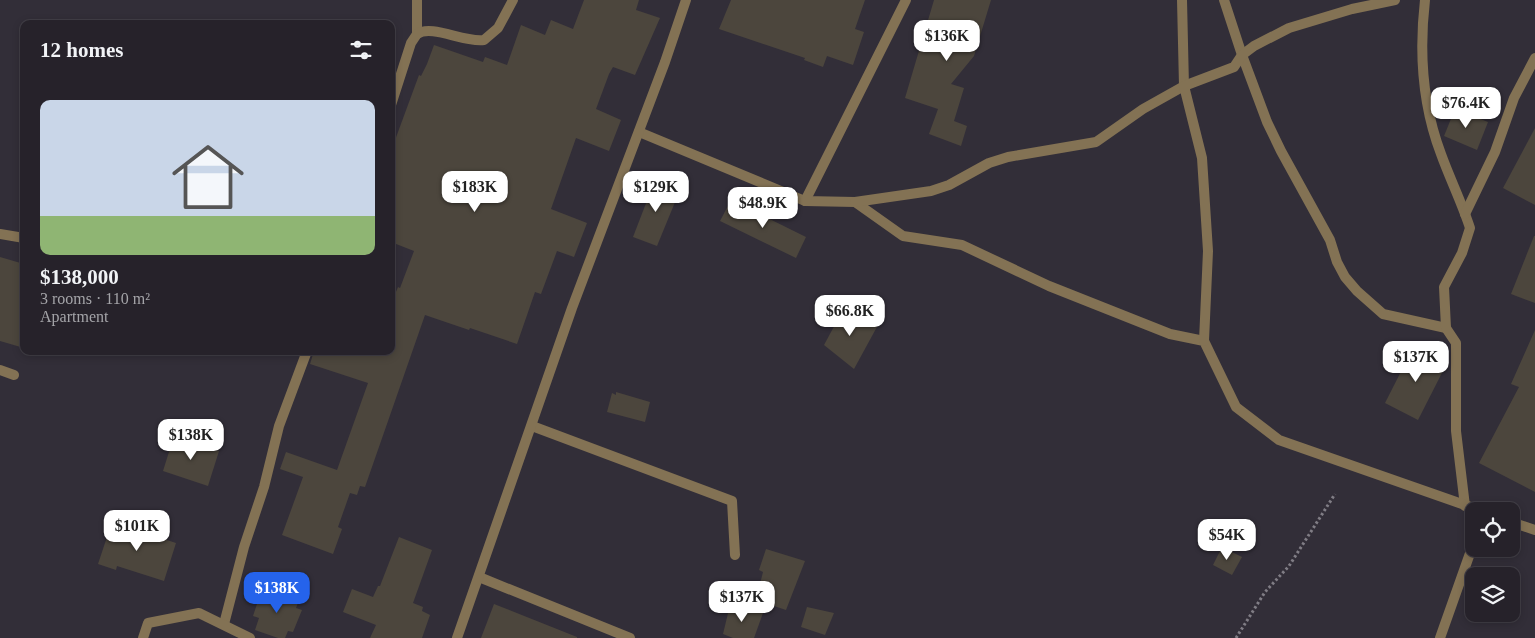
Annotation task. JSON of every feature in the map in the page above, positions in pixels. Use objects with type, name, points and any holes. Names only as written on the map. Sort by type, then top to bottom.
[{"type":"street","points":[[395,92],[411,43],[417,34],[417,0]]},
{"type":"street","points":[[417,34],[429,31],[467,40],[484,40],[498,28],[513,0]]},
{"type":"street","points":[[457,638],[572,308],[639,132],[686,0]]},
{"type":"street","points":[[805,201],[906,0]]},
{"type":"street","points":[[1182,0],[1184,86],[1202,158],[1208,259],[1204,341],[1236,407],[1279,440],[1465,506],[1456,431],[1456,343],[1446,328],[1444,287],[1469,235],[1470,228],[1440,152],[1424,91],[1421,55],[1424,0]]},
{"type":"street","points":[[1224,0],[1242,55],[1281,151],[1330,240],[1337,262],[1346,277],[1357,291],[1383,314],[1446,328]]},
{"type":"street","points":[[639,132],[805,201],[855,202],[931,190],[949,186],[989,164],[1008,157],[1096,142],[1144,108],[1184,86],[1234,67],[1242,55],[1254,46],[1289,28],[1352,8],[1395,0]]},
{"type":"street","points":[[1465,214],[1495,152],[1514,98],[1535,58]]},
{"type":"street","points":[[855,202],[904,236],[962,245],[1049,286],[1170,334],[1204,341]]},
{"type":"street","points":[[0,234],[20,237]]},
{"type":"street","points":[[224,624],[244,547],[264,487],[279,426],[306,355]]},
{"type":"street","points":[[0,370],[14,375]]},
{"type":"street","points":[[532,426],[732,501],[735,555]]},
{"type":"street","points":[[1520,525],[1535,530]]},
{"type":"street","points":[[1440,638],[1469,557]]},
{"type":"street","points":[[479,577],[630,638]]},
{"type":"street","points":[[143,638],[148,623],[199,613],[250,638]]},
{"type":"street","points":[[1446,621],[1449,638]]},
{"type":"path","points":[[1236,638],[1265,592],[1289,566],[1336,494]]},
{"type":"building","points":[[584,0],[639,0],[636,10],[660,18],[635,75],[613,67],[609,74],[596,109],[621,120],[609,151],[576,138],[551,209],[587,223],[574,257],[557,251],[541,294],[535,292],[517,344],[425,315],[365,487],[360,486],[357,495],[350,493],[338,527],[342,529],[333,554],[282,535],[303,477],[280,469],[286,452],[337,470],[368,383],[310,364],[313,355],[395,355],[395,294],[398,287],[400,288],[414,251],[395,244],[395,140],[419,75],[421,76],[434,45],[483,62],[485,57],[507,65],[521,25],[545,35],[551,20],[573,29]]},
{"type":"building","points":[[731,0],[865,0],[855,29],[864,32],[853,65],[827,56],[823,67],[804,60],[805,58],[719,29]]},
{"type":"building","points":[[934,0],[991,0],[974,56],[951,84],[964,88],[954,121],[967,126],[961,146],[929,134],[938,109],[905,98]]},
{"type":"building","points":[[1455,109],[1488,122],[1477,150],[1444,136]]},
{"type":"building","points":[[1535,128],[1535,205],[1503,188]]},
{"type":"building","points":[[655,180],[680,190],[657,246],[633,237]]},
{"type":"building","points":[[731,200],[806,237],[796,258],[720,221]]},
{"type":"building","points":[[1535,236],[1535,303],[1511,294]]},
{"type":"building","points":[[0,257],[20,263],[20,347],[0,341]]},
{"type":"building","points":[[844,308],[878,325],[854,369],[824,345]]},
{"type":"building","points":[[1535,330],[1535,492],[1479,463],[1519,387],[1511,384]]},
{"type":"building","points":[[1414,346],[1447,363],[1418,420],[1385,403]]},
{"type":"building","points":[[616,392],[650,402],[645,422],[607,412],[612,393],[616,395]]},
{"type":"building","points":[[174,436],[219,451],[208,486],[163,471]]},
{"type":"building","points":[[112,522],[176,543],[164,581],[117,566],[116,570],[98,564]]},
{"type":"building","points":[[399,537],[432,550],[413,603],[423,607],[422,611],[430,615],[422,638],[370,638],[376,625],[343,612],[352,589],[373,597],[378,586],[380,586]]},
{"type":"building","points":[[1222,547],[1242,557],[1232,575],[1213,565]]},
{"type":"building","points":[[766,549],[805,561],[786,610],[756,600],[763,572],[759,570]]},
{"type":"building","points":[[267,589],[299,600],[296,608],[302,610],[293,632],[288,631],[285,638],[278,638],[255,630],[259,618],[253,616],[260,595],[264,596]]},
{"type":"building","points":[[494,604],[577,637],[577,638],[481,638]]},
{"type":"building","points":[[730,605],[763,613],[754,638],[733,638],[723,634]]},
{"type":"building","points":[[807,607],[834,613],[825,635],[801,627]]}]
